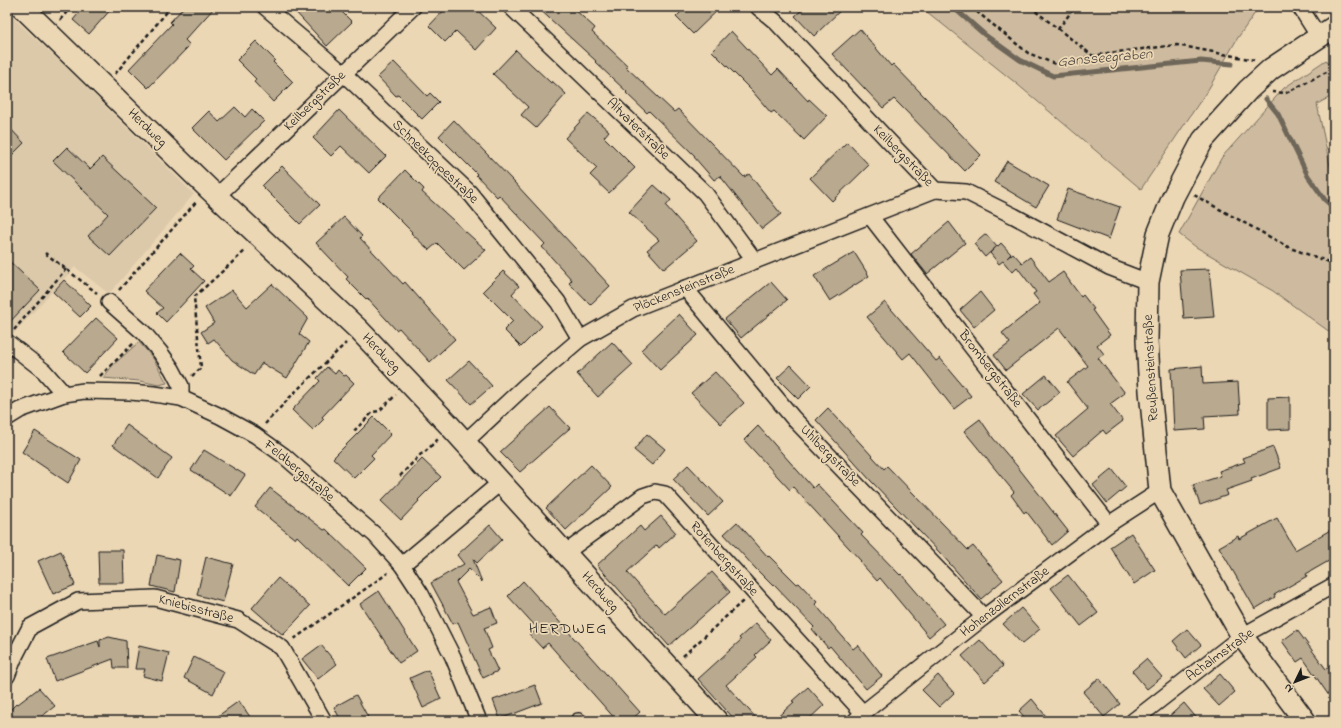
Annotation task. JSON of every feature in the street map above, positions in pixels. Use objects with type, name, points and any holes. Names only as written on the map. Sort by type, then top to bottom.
[{"type":"street","name":"Herdweg","points":[[22,7],[213,192],[359,330],[465,442],[717,721]]},
{"type":"street","name":"Schneekoppestraße","points":[[265,7],[344,74],[469,192],[558,302],[580,339]]},
{"type":"street","name":"Keilbergstraße","points":[[213,192],[344,74],[412,7]]},
{"type":"street","name":"Altvaterstraße","points":[[511,7],[705,193],[755,261]]},
{"type":"street","name":"Keilbergstraße","points":[[758,7],[776,22],[935,190],[966,192],[1109,267],[1148,282]]},
{"type":"street","points":[[1300,7],[1326,32]]},
{"type":"street","name":"Reußensteinstraße","points":[[1305,721],[1242,636],[1160,491],[1150,391],[1147,340],[1148,282],[1158,234],[1173,197],[1203,140],[1248,90],[1271,69],[1326,32]]},
{"type":"street","name":"Plöckensteinstraße","points":[[465,442],[525,386],[580,339],[633,309],[935,190]]},
{"type":"street","name":"Brombergstraße","points":[[870,216],[1109,524]]},
{"type":"street","name":"Uhlbergstraße","points":[[685,288],[793,418],[984,617]]},
{"type":"street","points":[[109,302],[144,333],[160,352],[172,369],[181,392]]},
{"type":"street","points":[[9,337],[44,371],[64,394]]},
{"type":"street","name":"Feldbergstraße","points":[[7,418],[20,410],[64,394],[84,391],[154,394],[181,392],[255,435],[283,455],[374,535],[402,565],[421,594],[454,656],[479,721]]},
{"type":"street","points":[[402,565],[501,482]]},
{"type":"street","name":"Hohenzollernstraße","points":[[859,717],[984,617],[1109,524],[1160,491]]},
{"type":"street","name":"Rotenbergstraße","points":[[566,554],[643,496],[655,492],[665,494],[753,592],[859,717]]},
{"type":"street","name":"Achalmstraße","points":[[1133,721],[1242,636],[1334,585]]},
{"type":"street","name":"Kniebisstraße","points":[[7,676],[15,656],[30,627],[78,601],[155,598],[238,620],[282,648],[324,721]]},
{"type":"path","points":[[104,86],[171,7]]},
{"type":"path","points":[[971,7],[1028,53],[1055,64],[1108,53],[1177,45],[1259,61],[1271,69]]},
{"type":"path","points":[[1030,7],[1093,56]]},
{"type":"path","points":[[1058,29],[1075,7]]},
{"type":"path","points":[[1266,92],[1286,92],[1334,68]]},
{"type":"path","points":[[1334,104],[1332,105],[1334,107]]},
{"type":"path","points":[[45,253],[109,302],[213,192]]},
{"type":"path","points":[[1173,197],[1185,204],[1190,193],[1290,248],[1334,265]]},
{"type":"path","points":[[181,392],[201,368],[194,296],[261,237]]},
{"type":"path","points":[[9,337],[66,270]]},
{"type":"path","points":[[255,435],[294,393],[359,330]]},
{"type":"path","points":[[84,391],[144,333]]},
{"type":"path","points":[[354,431],[373,412],[379,411],[409,382]]},
{"type":"path","points":[[400,476],[450,426]]},
{"type":"path","points":[[282,648],[392,570],[402,565]]},
{"type":"path","points":[[669,669],[753,592]]},
{"type":"shaded area","points":[[921,7],[1257,7],[1257,10],[1237,39],[1209,88],[1141,189],[1017,84]]},
{"type":"shaded area","points":[[7,12],[70,71],[194,194],[109,294],[75,267],[14,333],[7,327]]},
{"type":"shaded area","points":[[1326,60],[1334,71],[1334,95],[1317,104],[1330,166],[1334,171],[1334,335],[1273,291],[1196,247],[1179,234],[1222,157],[1284,88]]},
{"type":"shaded area","points":[[139,342],[153,358],[167,383],[159,385],[140,381],[103,378],[113,365]]},
{"type":"building","points":[[84,7],[113,7],[89,34],[73,20]]},
{"type":"building","points":[[184,7],[215,7],[185,40],[190,45],[148,88],[129,69],[172,24],[170,22]]},
{"type":"building","points":[[291,7],[337,7],[352,22],[327,46]]},
{"type":"building","points":[[447,7],[474,7],[496,28],[476,50],[456,31],[445,42],[429,26]]},
{"type":"building","points":[[537,7],[572,7],[595,28],[592,32],[628,66],[626,67],[674,112],[678,109],[744,177],[749,174],[781,214],[762,229],[720,176],[714,180],[694,157],[695,156],[649,111],[647,113],[595,62],[596,61]]},
{"type":"building","points":[[686,7],[721,7],[693,34],[676,17]]},
{"type":"building","points":[[805,7],[844,7],[814,36],[795,16]]},
{"type":"building","points":[[860,29],[891,66],[893,64],[981,155],[965,171],[894,99],[883,108],[832,54]]},
{"type":"building","points":[[731,31],[772,75],[778,69],[808,101],[809,99],[827,116],[804,140],[774,111],[771,113],[753,92],[712,51]]},
{"type":"building","points":[[256,41],[275,60],[273,62],[293,82],[273,102],[254,82],[256,79],[237,60]]},
{"type":"building","points":[[516,50],[551,83],[552,81],[566,94],[536,128],[521,115],[528,107],[493,74]]},
{"type":"building","points":[[394,62],[427,96],[430,93],[439,102],[422,119],[398,95],[396,96],[378,77]]},
{"type":"building","points":[[235,107],[245,117],[252,109],[264,121],[224,160],[192,128],[209,111],[219,122]]},
{"type":"building","points":[[339,110],[386,156],[369,173],[341,146],[331,156],[313,138]]},
{"type":"building","points":[[588,113],[609,131],[604,137],[635,168],[609,193],[590,175],[597,168],[565,138]]},
{"type":"building","points":[[454,120],[514,182],[610,286],[590,305],[569,283],[572,280],[542,247],[545,244],[499,195],[497,197],[476,175],[477,174],[439,136]]},
{"type":"building","points":[[7,125],[24,143],[7,160]]},
{"type":"building","points":[[847,142],[869,165],[832,201],[810,178]]},
{"type":"building","points":[[67,147],[90,169],[102,157],[156,208],[110,256],[88,236],[108,214],[53,161]]},
{"type":"building","points":[[1007,161],[1049,186],[1036,207],[994,182]]},
{"type":"building","points":[[282,166],[320,205],[300,224],[262,186]]},
{"type":"building","points":[[405,170],[424,189],[422,192],[486,250],[464,270],[437,243],[429,250],[378,198]]},
{"type":"building","points":[[654,185],[671,200],[666,206],[697,241],[664,269],[647,250],[659,240],[629,212]]},
{"type":"building","points":[[1068,189],[1120,207],[1109,239],[1057,219]]},
{"type":"building","points":[[344,217],[362,236],[360,238],[403,284],[405,282],[455,339],[430,362],[399,328],[396,330],[367,298],[366,299],[346,279],[348,277],[316,243]]},
{"type":"building","points":[[949,222],[965,243],[927,274],[911,254]]},
{"type":"building","points":[[986,234],[997,247],[1001,243],[1011,254],[1007,258],[1013,253],[1022,263],[1030,257],[1049,282],[1063,272],[1081,297],[1083,295],[1094,309],[1092,310],[1110,335],[1097,345],[1104,354],[1098,358],[1125,393],[1110,404],[1123,421],[1106,434],[1103,430],[1073,456],[1056,436],[1088,409],[1067,382],[1088,366],[1059,328],[1006,370],[994,355],[1010,343],[1002,333],[1040,303],[1033,294],[1036,292],[1017,267],[1012,272],[1003,261],[999,264],[990,253],[996,247],[985,257],[974,244]]},
{"type":"building","points":[[854,252],[869,276],[830,301],[814,276]]},
{"type":"building","points":[[180,253],[194,266],[191,269],[204,281],[166,322],[157,313],[163,308],[144,291]]},
{"type":"building","points":[[7,259],[40,290],[7,325]]},
{"type":"building","points":[[1209,269],[1214,317],[1184,319],[1180,270]]},
{"type":"building","points":[[503,271],[519,286],[512,294],[542,326],[521,347],[504,330],[513,321],[483,291]]},
{"type":"building","points":[[64,280],[91,306],[80,317],[53,292]]},
{"type":"building","points":[[771,282],[787,300],[741,338],[725,319]]},
{"type":"building","points":[[272,284],[308,318],[299,334],[309,342],[287,378],[262,363],[254,375],[232,360],[214,339],[208,343],[201,332],[214,323],[205,308],[232,290],[247,307]]},
{"type":"building","points":[[980,292],[994,310],[974,327],[960,310]]},
{"type":"building","points":[[885,302],[936,361],[940,358],[971,396],[954,409],[910,353],[903,359],[867,317]]},
{"type":"building","points":[[679,314],[698,335],[660,370],[641,350]]},
{"type":"building","points":[[96,318],[118,338],[85,373],[63,352]]},
{"type":"building","points":[[612,342],[633,365],[598,397],[577,374]]},
{"type":"building","points":[[469,361],[492,386],[471,404],[448,380]]},
{"type":"building","points":[[791,365],[811,386],[798,399],[777,378]]},
{"type":"building","points":[[1202,366],[1203,384],[1238,382],[1240,414],[1204,416],[1205,429],[1174,431],[1171,369]]},
{"type":"building","points":[[327,367],[335,374],[338,370],[354,383],[322,417],[324,419],[313,430],[292,410],[320,381],[317,378]]},
{"type":"building","points":[[715,372],[744,403],[721,424],[691,393]]},
{"type":"building","points":[[1046,375],[1060,392],[1038,410],[1023,394]]},
{"type":"building","points":[[1290,397],[1290,429],[1268,430],[1268,398]]},
{"type":"building","points":[[550,407],[570,428],[520,472],[500,452]]},
{"type":"building","points":[[828,408],[884,469],[887,466],[968,550],[973,546],[1003,580],[981,599],[816,420]]},
{"type":"building","points":[[374,417],[391,434],[371,455],[374,458],[354,478],[333,458]]},
{"type":"building","points":[[980,419],[993,438],[1068,531],[1052,545],[1026,511],[1024,513],[1011,495],[1014,492],[964,431]]},
{"type":"building","points":[[127,425],[172,458],[158,478],[113,445]]},
{"type":"building","points":[[758,426],[813,488],[817,484],[863,533],[861,535],[900,575],[901,574],[944,624],[929,637],[880,578],[877,581],[860,562],[861,561],[793,487],[790,490],[744,440]]},
{"type":"building","points":[[35,431],[81,460],[68,483],[22,452]]},
{"type":"building","points":[[647,434],[665,449],[652,465],[634,450]]},
{"type":"building","points":[[1273,447],[1281,468],[1251,479],[1252,481],[1226,490],[1228,495],[1200,505],[1193,485],[1221,476],[1219,471],[1245,462],[1243,458]]},
{"type":"building","points":[[204,450],[245,475],[231,496],[191,470]]},
{"type":"building","points":[[422,459],[441,477],[401,520],[381,501]]},
{"type":"building","points":[[591,465],[612,487],[566,530],[546,508]]},
{"type":"building","points":[[688,465],[723,502],[708,516],[673,479]]},
{"type":"building","points":[[1112,469],[1126,487],[1107,503],[1093,485]]},
{"type":"building","points":[[270,488],[324,530],[326,529],[366,568],[348,586],[297,536],[295,539],[255,507]]},
{"type":"building","points":[[661,516],[676,533],[659,548],[657,545],[627,572],[665,614],[712,572],[730,592],[669,646],[597,565],[640,526],[644,531]]},
{"type":"building","points":[[1277,518],[1295,550],[1334,528],[1334,558],[1306,574],[1307,576],[1274,595],[1275,597],[1255,609],[1219,547],[1238,536],[1239,539]]},
{"type":"building","points":[[737,522],[768,557],[769,556],[797,584],[799,583],[817,602],[815,604],[853,649],[858,645],[882,676],[866,689],[830,646],[828,648],[812,629],[814,627],[774,585],[773,586],[756,569],[724,534]]},
{"type":"building","points":[[490,525],[502,539],[477,563],[473,559],[482,582],[469,569],[456,582],[473,614],[491,607],[497,623],[484,628],[492,648],[488,650],[498,671],[483,678],[458,622],[453,624],[431,583],[464,564],[457,555]]},
{"type":"building","points":[[1131,533],[1155,570],[1134,584],[1110,547]]},
{"type":"building","points":[[98,550],[123,550],[124,583],[99,583]]},
{"type":"building","points":[[61,551],[75,585],[53,594],[38,561]]},
{"type":"building","points":[[157,555],[180,560],[175,592],[151,586]]},
{"type":"building","points":[[206,557],[233,564],[223,602],[197,595]]},
{"type":"building","points":[[1068,575],[1098,613],[1081,626],[1051,588]]},
{"type":"building","points":[[278,578],[310,606],[283,635],[252,608]]},
{"type":"building","points":[[523,581],[640,712],[630,721],[617,721],[548,643],[542,648],[530,635],[538,629],[508,596]]},
{"type":"building","points":[[379,591],[417,651],[399,663],[360,604]]},
{"type":"building","points":[[1021,608],[1040,629],[1022,644],[1003,624]]},
{"type":"building","points":[[756,623],[771,640],[755,655],[757,657],[726,685],[759,721],[736,721],[698,679],[741,640],[739,638]]},
{"type":"building","points":[[1187,629],[1201,645],[1186,658],[1173,641]]},
{"type":"building","points":[[1297,630],[1326,669],[1334,664],[1334,703],[1303,658],[1297,662],[1282,641]]},
{"type":"building","points":[[109,637],[126,641],[127,668],[114,668],[113,659],[55,681],[47,659],[98,641],[100,647],[100,640]]},
{"type":"building","points":[[980,640],[1003,666],[985,682],[962,656]]},
{"type":"building","points":[[321,645],[337,664],[318,679],[302,659]]},
{"type":"building","points":[[139,646],[169,653],[162,681],[143,676],[145,669],[135,669]]},
{"type":"building","points":[[194,657],[224,672],[213,694],[184,678]]},
{"type":"building","points":[[1146,659],[1162,677],[1147,689],[1132,671]]},
{"type":"building","points":[[428,670],[441,699],[423,708],[410,678]]},
{"type":"building","points":[[1220,674],[1235,692],[1219,706],[1203,689]]},
{"type":"building","points":[[938,675],[954,693],[939,707],[922,690]]},
{"type":"building","points":[[1099,678],[1120,704],[1104,717],[1083,692]]},
{"type":"building","points":[[535,685],[542,703],[500,719],[493,700]]},
{"type":"building","points":[[808,687],[824,705],[807,721],[773,721],[794,702],[792,701]]},
{"type":"building","points":[[39,688],[55,706],[36,721],[7,721],[7,713],[17,703],[18,704]]},
{"type":"building","points":[[356,695],[370,721],[341,721],[334,707]]},
{"type":"building","points":[[1032,699],[1050,721],[1028,721],[1019,711]]},
{"type":"building","points":[[239,701],[253,721],[211,721]]},
{"type":"building","points":[[1184,703],[1199,721],[1164,721]]},
{"type":"waterway","name":"Gansseegraben","points":[[953,7],[985,35],[1020,60],[1053,76],[1201,61],[1232,64]]},
{"type":"waterway","name":"Gansseegraben","points":[[1266,99],[1278,114],[1308,176],[1325,200],[1334,208]]},
{"type":"district","name":"HERDWEG","points":[[568,629]]}]
